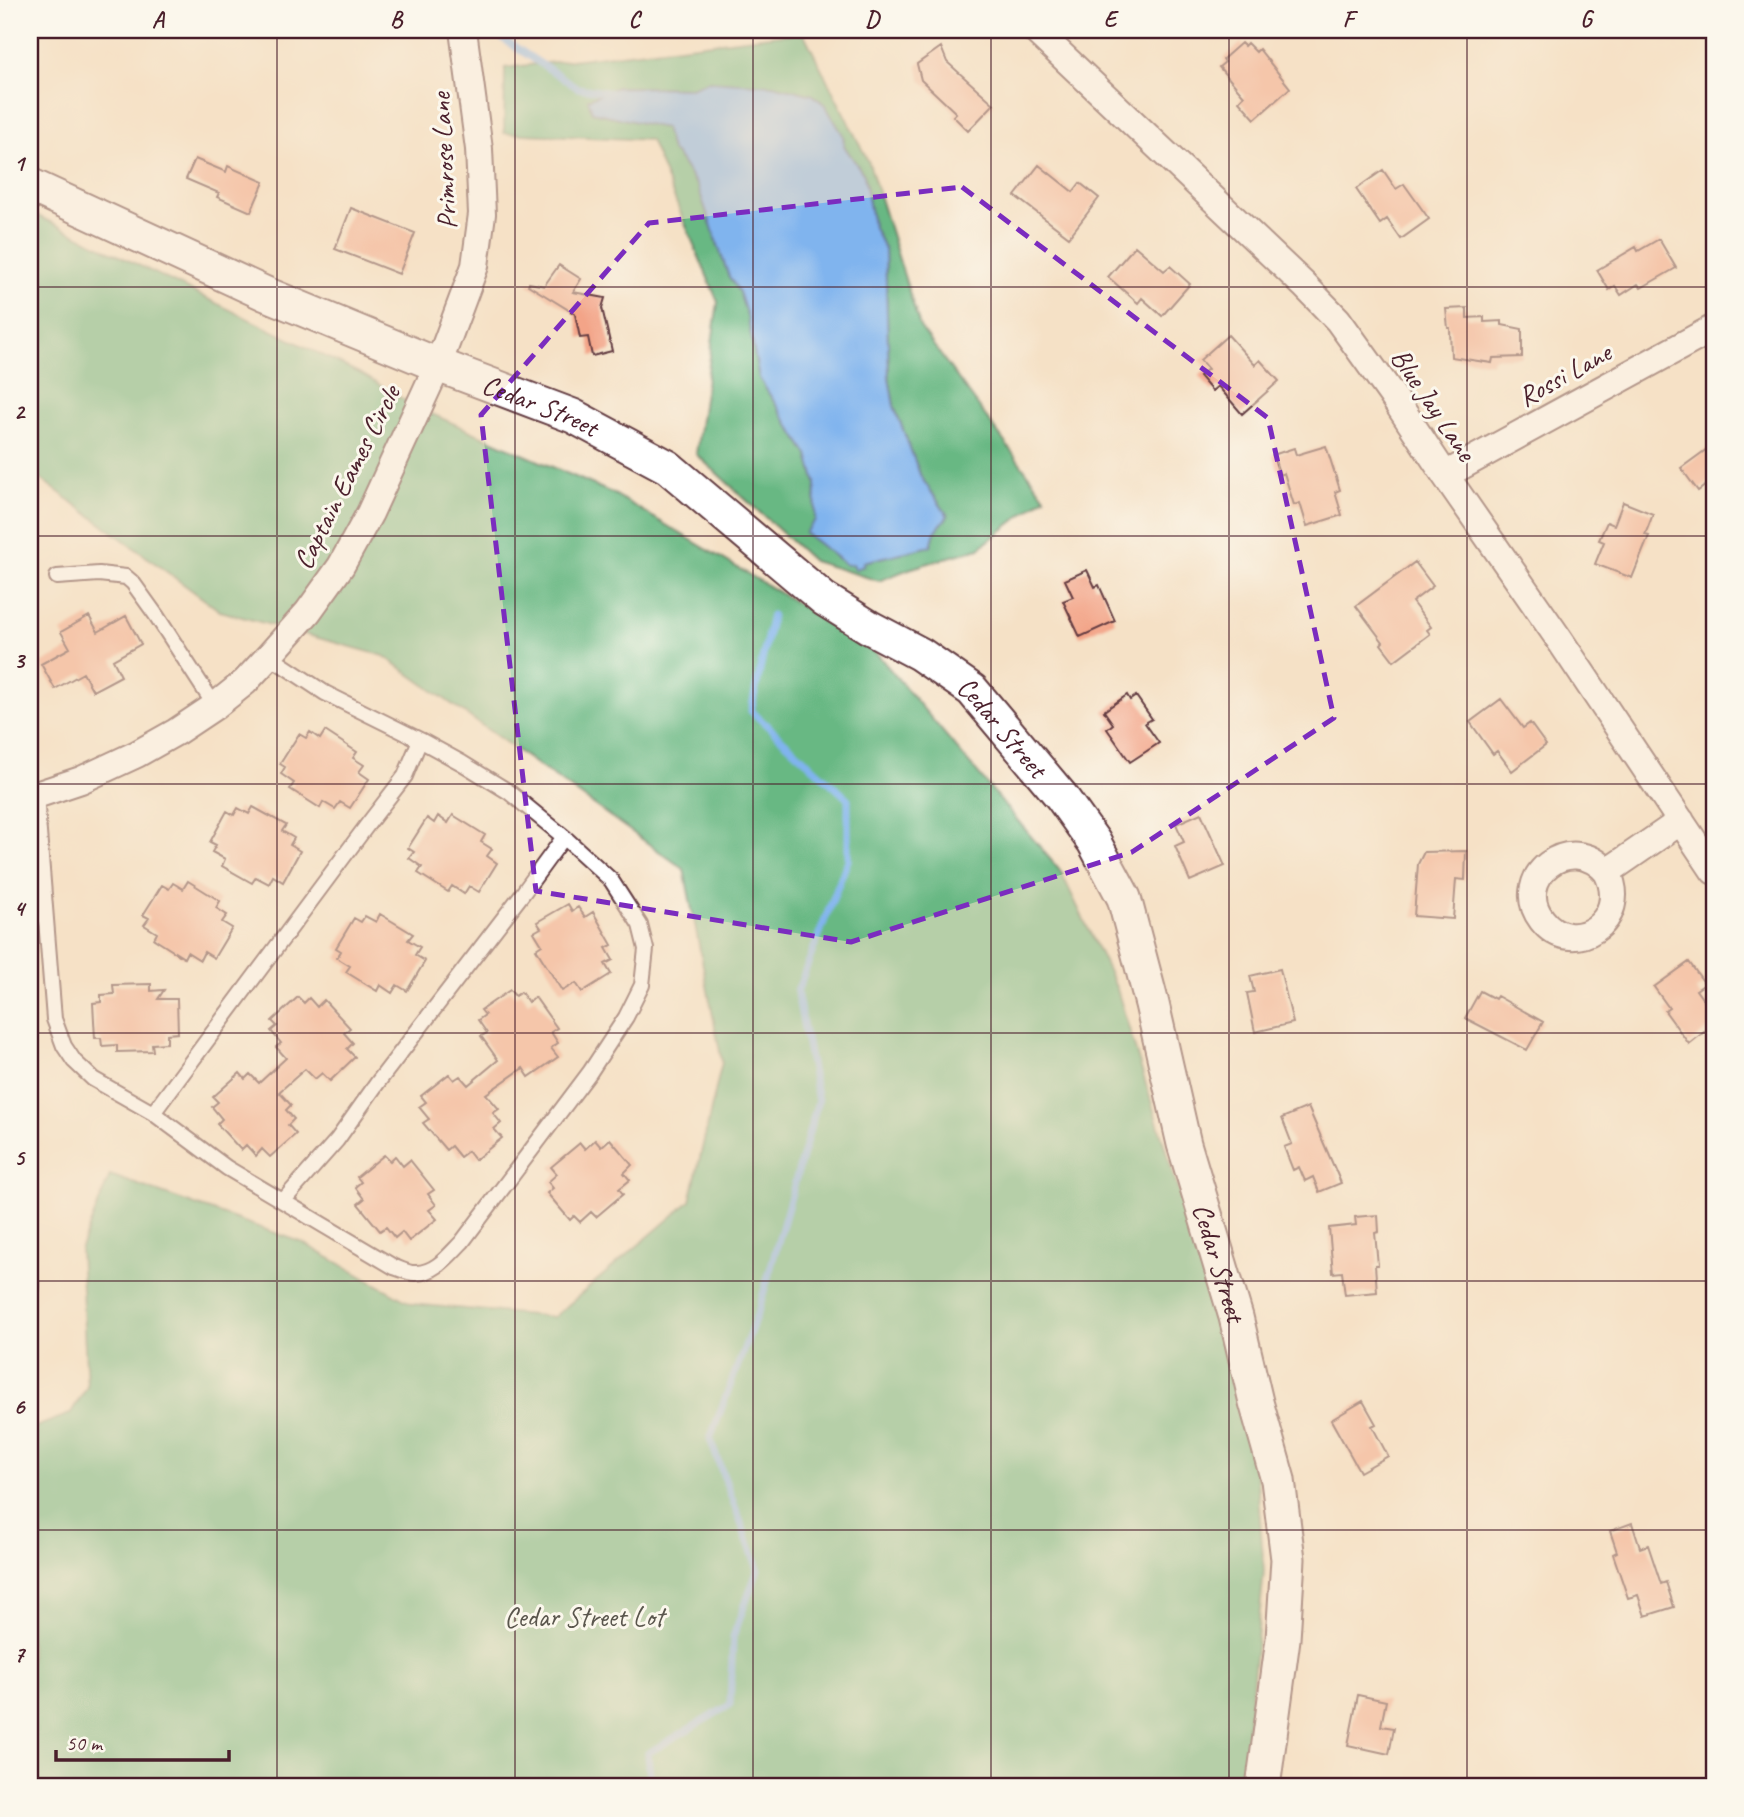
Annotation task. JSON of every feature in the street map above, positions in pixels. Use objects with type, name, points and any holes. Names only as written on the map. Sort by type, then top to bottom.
[{"type":"street","name":"Primrose Lane","points":[[439,365],[475,266],[482,214],[479,149],[463,30]]},
{"type":"street","name":"Blue Jay Lane","points":[[1035,30],[1338,320],[1559,639],[1714,870]]},
{"type":"street","name":"Cedar Street","points":[[30,185],[266,294],[573,416],[668,467],[824,599],[920,654],[972,690],[1061,796],[1094,842],[1124,898],[1185,1144],[1236,1317],[1278,1480],[1288,1559],[1283,1639],[1263,1787]]},
{"type":"street","name":"Rossi Lane","points":[[1445,475],[1714,328]]},
{"type":"street","name":"Captain Eames Circle","points":[[33,796],[81,780],[137,754],[215,706],[245,682],[308,612],[341,566],[370,513],[439,365]]},
{"type":"street","points":[[1607,872],[1681,821]]},
{"type":"lane","points":[[57,577],[99,574],[126,577],[156,615],[215,706]]},
{"type":"lane","points":[[33,796],[54,1019],[64,1046],[74,1060],[93,1079],[153,1113],[227,1168],[394,1267],[414,1274],[428,1271],[441,1263],[462,1242],[590,1072],[626,1017],[642,985],[646,949],[640,925],[611,880],[509,792],[420,740],[325,692],[269,656]]},
{"type":"lane","points":[[153,1113],[405,776],[420,740]]},
{"type":"lane","points":[[283,1201],[337,1140],[564,837]]},
{"type":"lane","points":[[30,1282],[30,1300]]},
{"type":"highlighted area","points":[[962,187],[1268,418],[1334,718],[1132,852],[851,942],[536,891],[481,415],[649,223]]},
{"type":"green space","points":[[803,32],[869,163],[920,327],[1045,497],[979,548],[879,581],[813,561],[696,454],[718,302],[650,140],[504,133],[505,68]],"holes":[[[708,81],[843,135],[844,146],[864,175],[873,226],[885,250],[889,377],[894,406],[921,477],[948,516],[935,531],[931,546],[862,562],[815,520],[816,483],[808,455],[759,378],[748,319],[739,292],[729,277],[698,187],[671,150],[665,128],[592,112],[617,87],[691,88]]]},
{"type":"green space","name":"Cedar Street Lot","points":[[30,212],[363,375],[416,407],[614,494],[872,648],[1061,872],[1117,989],[1255,1453],[1264,1571],[1242,1787],[30,1787],[30,1429],[70,1414],[87,1387],[80,1250],[110,1175],[301,1242],[412,1304],[554,1317],[690,1201],[722,1062],[684,869],[384,656],[220,611],[30,471]]},
{"type":"water","points":[[708,81],[773,85],[813,95],[825,105],[843,135],[844,146],[864,175],[873,226],[885,250],[889,377],[894,406],[921,477],[948,516],[935,532],[931,546],[863,562],[864,566],[855,569],[853,564],[846,565],[805,533],[815,520],[816,483],[808,455],[759,378],[748,319],[739,292],[729,277],[698,187],[671,150],[665,128],[592,112],[588,99],[617,87],[691,88]]},
{"type":"building","points":[[1241,43],[1244,46],[1247,43],[1256,52],[1259,49],[1290,88],[1255,119],[1239,101],[1244,96],[1219,67],[1225,62],[1223,59]]},
{"type":"building","points":[[941,47],[947,62],[994,104],[968,131],[953,116],[956,113],[921,80],[917,64]]},
{"type":"building","points":[[195,159],[226,172],[228,166],[264,182],[251,212],[217,197],[219,193],[186,179]]},
{"type":"building","points":[[1039,165],[1073,192],[1080,183],[1099,198],[1069,237],[1015,196]]},
{"type":"building","points":[[1383,170],[1396,189],[1404,184],[1429,219],[1401,239],[1387,219],[1380,224],[1356,189]]},
{"type":"building","points":[[351,208],[415,233],[399,274],[335,249]]},
{"type":"building","points":[[1659,239],[1676,268],[1641,288],[1638,284],[1621,295],[1615,286],[1609,290],[1597,270],[1636,247],[1638,251]]},
{"type":"building","points":[[1135,246],[1164,271],[1170,266],[1190,284],[1162,316],[1142,298],[1138,303],[1108,277]]},
{"type":"building","points":[[559,265],[581,279],[573,292],[605,298],[602,308],[612,351],[592,356],[588,337],[580,338],[575,314],[528,285],[544,286]]},
{"type":"building","points":[[1467,308],[1467,318],[1484,317],[1484,322],[1502,321],[1502,325],[1522,329],[1522,357],[1493,358],[1492,363],[1451,357],[1446,309]]},
{"type":"building","points":[[1228,335],[1255,365],[1260,360],[1279,381],[1242,414],[1218,386],[1212,391],[1199,376],[1208,369],[1200,360]]},
{"type":"building","points":[[1714,444],[1714,479],[1698,491],[1681,468]]},
{"type":"building","points":[[1326,446],[1340,490],[1335,492],[1342,515],[1307,526],[1300,503],[1294,505],[1284,473],[1280,475],[1273,455],[1294,448],[1296,455]]},
{"type":"building","points":[[1623,502],[1653,514],[1645,535],[1649,536],[1632,578],[1595,564],[1604,542],[1599,540],[1607,522],[1614,525]]},
{"type":"building","points":[[1415,562],[1433,586],[1412,602],[1431,627],[1427,630],[1430,634],[1394,661],[1356,606]]},
{"type":"building","points":[[1087,570],[1095,587],[1099,585],[1115,621],[1080,637],[1063,601],[1073,597],[1065,580]]},
{"type":"building","points":[[89,616],[98,632],[126,616],[141,644],[113,660],[121,676],[93,691],[83,673],[55,689],[41,664],[70,648],[61,632]]},
{"type":"building","points":[[1127,695],[1130,700],[1136,696],[1152,719],[1145,723],[1159,743],[1130,762],[1107,729],[1113,724],[1104,711]]},
{"type":"building","points":[[1501,699],[1523,728],[1530,723],[1546,745],[1512,771],[1497,751],[1493,754],[1470,722]]},
{"type":"building","points":[[325,731],[357,752],[353,758],[364,765],[359,772],[369,779],[350,808],[340,802],[335,809],[323,802],[320,808],[290,789],[294,783],[281,774],[285,767],[280,764],[299,734],[306,738],[310,732],[320,739]]},
{"type":"building","points":[[253,807],[286,825],[282,831],[294,838],[290,845],[300,851],[283,882],[273,876],[269,884],[256,877],[252,883],[222,866],[225,859],[212,852],[216,845],[210,842],[227,811],[234,815],[238,808],[249,814]]},
{"type":"building","points":[[1201,813],[1225,866],[1190,881],[1175,846],[1184,842],[1176,824]]},
{"type":"building","points":[[453,815],[485,835],[481,842],[492,849],[487,856],[497,863],[479,892],[469,886],[464,894],[452,886],[448,892],[418,873],[422,867],[409,858],[414,852],[408,848],[427,818],[434,823],[438,816],[448,823]]},
{"type":"building","points":[[1466,851],[1465,880],[1456,879],[1453,919],[1414,916],[1418,864],[1424,852]]},
{"type":"building","points":[[188,881],[220,901],[216,908],[227,915],[222,922],[232,928],[214,958],[204,952],[200,960],[187,952],[184,958],[154,939],[157,933],[144,925],[149,918],[143,915],[162,885],[169,889],[173,883],[183,889]]},
{"type":"building","points":[[568,904],[572,911],[578,907],[585,917],[593,912],[612,945],[606,948],[613,960],[605,964],[611,974],[582,992],[576,983],[562,991],[536,949],[542,945],[534,932],[541,928],[537,922]]},
{"type":"building","points":[[380,914],[413,934],[408,940],[420,947],[415,955],[425,961],[407,991],[397,985],[392,993],[380,985],[377,991],[346,972],[350,966],[337,958],[341,951],[336,948],[354,918],[361,922],[365,916],[376,922]]},
{"type":"building","points":[[1689,962],[1705,984],[1696,990],[1714,1015],[1714,1024],[1689,1044],[1665,1011],[1669,1008],[1654,987]]},
{"type":"building","points":[[1280,969],[1293,1023],[1255,1032],[1247,993],[1254,992],[1250,976]]},
{"type":"building","points":[[151,984],[151,991],[164,990],[158,999],[177,999],[178,1033],[167,1034],[167,1043],[152,1044],[153,1051],[117,1052],[117,1045],[102,1046],[101,1038],[95,1038],[93,1003],[101,1002],[101,995],[114,994],[113,985]]},
{"type":"building","points":[[510,990],[515,996],[521,992],[528,1002],[535,997],[557,1028],[551,1032],[558,1043],[551,1048],[558,1057],[529,1077],[523,1068],[486,1094],[499,1109],[493,1113],[501,1123],[494,1129],[502,1138],[475,1160],[468,1151],[460,1157],[451,1146],[446,1150],[423,1123],[429,1119],[419,1107],[426,1102],[421,1096],[449,1074],[454,1080],[460,1076],[468,1085],[498,1060],[481,1036],[487,1033],[478,1020],[485,1015],[481,1010]]},
{"type":"building","points":[[1480,991],[1495,999],[1497,996],[1543,1022],[1527,1050],[1465,1018]]},
{"type":"building","points":[[298,997],[304,1003],[309,998],[317,1007],[324,1000],[350,1028],[344,1033],[353,1043],[347,1049],[355,1057],[330,1081],[322,1073],[315,1079],[305,1069],[279,1092],[291,1105],[286,1110],[294,1119],[288,1125],[296,1134],[270,1157],[262,1149],[256,1156],[246,1145],[241,1150],[217,1124],[222,1119],[212,1107],[218,1102],[213,1097],[240,1073],[245,1079],[250,1074],[259,1083],[286,1058],[276,1047],[281,1043],[271,1031],[277,1026],[272,1021]]},
{"type":"building","points":[[1308,1107],[1341,1183],[1319,1192],[1313,1177],[1305,1181],[1299,1167],[1293,1170],[1284,1147],[1292,1144],[1282,1118]]},
{"type":"building","points":[[610,1139],[632,1165],[624,1173],[630,1180],[619,1189],[623,1194],[596,1217],[591,1212],[580,1222],[574,1216],[570,1220],[547,1193],[553,1188],[548,1182],[557,1174],[551,1167],[580,1143],[585,1149],[595,1140],[601,1147]]},
{"type":"building","points":[[384,1155],[390,1161],[395,1156],[403,1166],[410,1160],[434,1190],[428,1194],[436,1205],[429,1210],[437,1219],[409,1241],[402,1232],[395,1238],[386,1227],[380,1231],[358,1204],[364,1199],[355,1187],[361,1182],[357,1177]]},
{"type":"building","points":[[1378,1215],[1379,1232],[1375,1233],[1377,1292],[1345,1295],[1342,1272],[1333,1273],[1329,1228],[1356,1225],[1355,1217]]},
{"type":"building","points":[[1363,1401],[1376,1424],[1372,1426],[1388,1456],[1360,1472],[1331,1420]]},
{"type":"building","points":[[1632,1523],[1640,1548],[1648,1545],[1661,1584],[1666,1582],[1674,1607],[1645,1616],[1638,1595],[1628,1598],[1613,1554],[1617,1552],[1610,1531]]},
{"type":"building","points":[[1358,1695],[1386,1701],[1381,1726],[1394,1728],[1389,1754],[1348,1745]]},
{"type":"waterway","points":[[503,39],[578,88],[614,93]]},
{"type":"waterway","points":[[651,1787],[648,1753],[730,1705],[733,1637],[758,1569],[710,1439],[759,1309],[818,1101],[797,992],[848,860],[848,799],[751,711],[772,615]]}]
